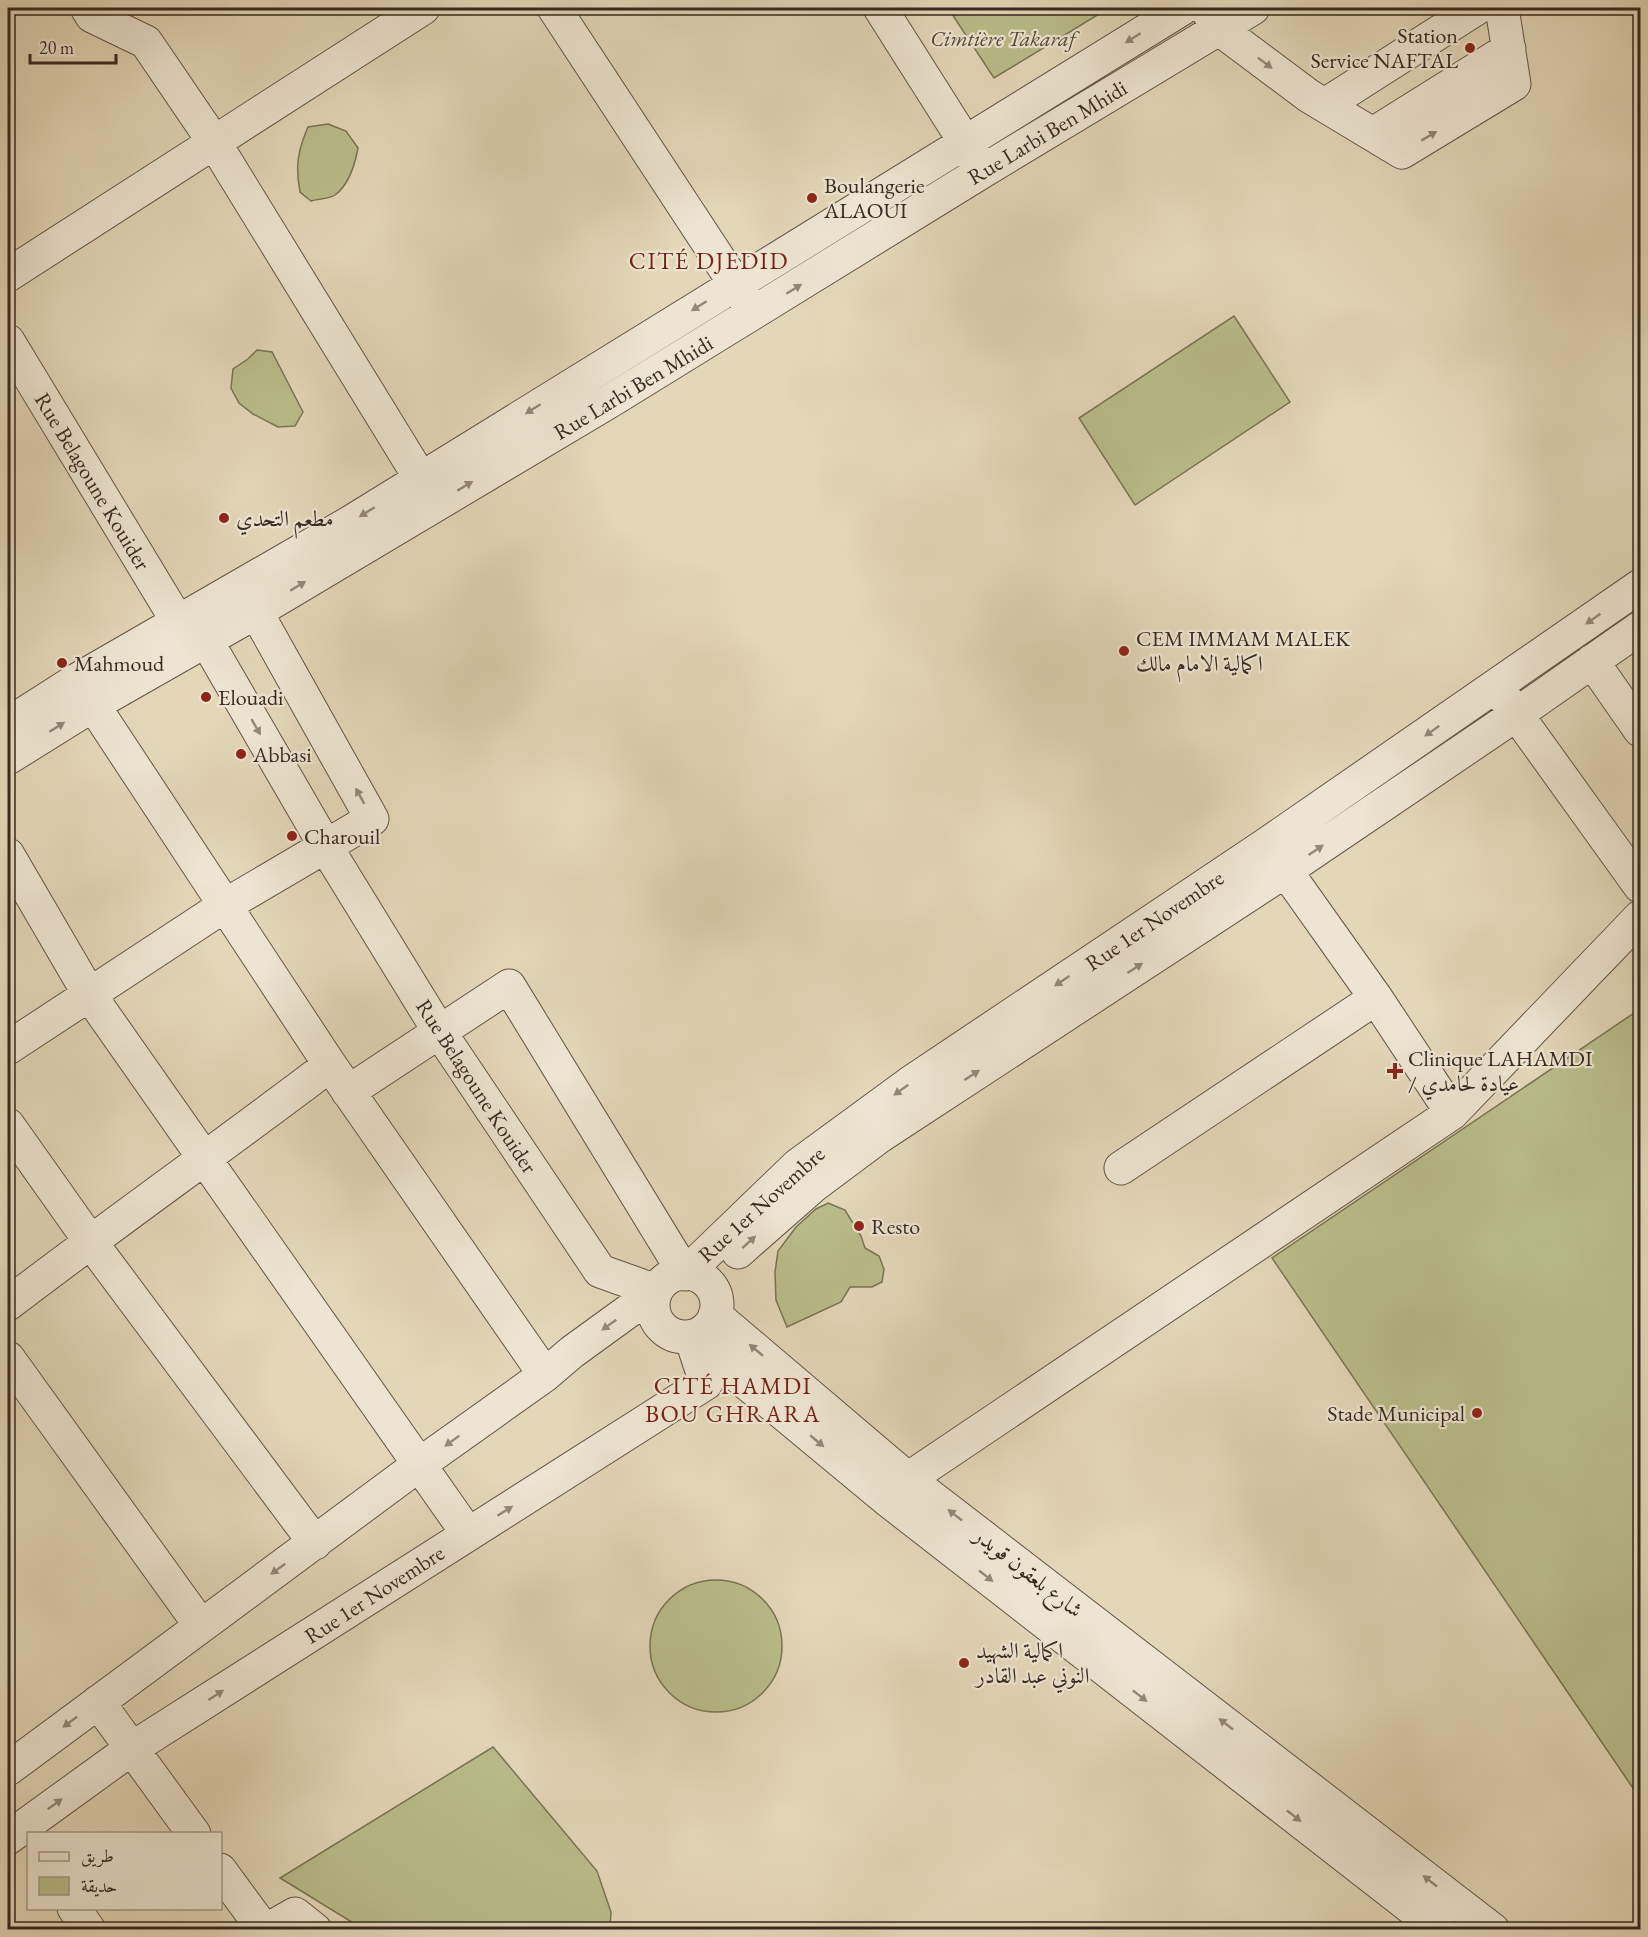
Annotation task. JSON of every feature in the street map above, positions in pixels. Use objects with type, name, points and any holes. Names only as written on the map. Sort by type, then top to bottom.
[{"type":"street","points":[[87,8],[92,16],[146,42],[214,142],[428,491]]},
{"type":"street","points":[[8,275],[423,8]]},
{"type":"street","points":[[554,8],[755,314]]},
{"type":"street","points":[[880,8],[983,171]]},
{"type":"street","name":"Rue Larbi Ben Mhidi","points":[[428,491],[591,373],[1183,8]]},
{"type":"street","name":"Rue Larbi Ben Mhidi","points":[[8,758],[85,692],[191,626],[249,599],[428,491],[610,401],[755,314],[983,171],[1211,18],[1253,8]]},
{"type":"street","points":[[1325,105],[1477,8]]},
{"type":"street","points":[[1211,18],[1309,96],[1402,152],[1514,84],[1502,8]]},
{"type":"street","name":"Rue Belagoune Kouider","points":[[8,341],[191,626],[439,1031],[600,1271],[656,1291]]},
{"type":"street","points":[[591,373],[610,401]]},
{"type":"street","name":"Rue 1er Novembre","points":[[695,1277],[806,1175],[880,1136],[1276,858],[1381,766],[1640,588]]},
{"type":"street","points":[[8,1048],[224,906],[372,819],[249,599]]},
{"type":"street","name":"Rue 1er Novembre","points":[[1276,858],[1400,793],[1641,628]]},
{"type":"street","points":[[1592,661],[1641,730]]},
{"type":"street","points":[[1496,686],[1641,886]]},
{"type":"street","points":[[85,692],[348,1092],[545,1375]]},
{"type":"street","name":"Rue Larbi Ben Mhidi","points":[[12,710],[85,692]]},
{"type":"street","points":[[1381,766],[1400,793]]},
{"type":"street","points":[[8,855],[89,994],[468,1534]]},
{"type":"street","points":[[1276,858],[1376,998],[1452,1113]]},
{"type":"street","points":[[898,1490],[1452,1113],[1641,917]]},
{"type":"street","points":[[348,1092],[509,986],[695,1277],[715,1297],[703,1326],[681,1337],[671,1334],[656,1321],[653,1311],[656,1291]]},
{"type":"street","points":[[1120,1168],[1376,998]]},
{"type":"street","points":[[8,1304],[330,1065]]},
{"type":"street","points":[[8,1125],[90,1241],[315,1543]]},
{"type":"street","points":[[8,1769],[420,1464],[545,1375],[572,1352],[656,1291],[663,1282],[673,1275],[695,1277]]},
{"type":"street","name":"Rue 1er Novembre","points":[[18,1837],[132,1749],[706,1383],[703,1326]]},
{"type":"street","name":"شارع بلعقون قويدر","points":[[703,1326],[898,1490],[1251,1763],[1474,1924]]},
{"type":"street","points":[[8,1358],[201,1626]]},
{"type":"street","points":[[98,1702],[193,1832]]},
{"type":"street","name":"شارع بلعقون قويدر","points":[[1251,1763],[1440,1929]]},
{"type":"street","points":[[222,1873],[266,1929],[295,1914],[315,1929]]},
{"type":"street","points":[[76,1910],[90,1929]]},
{"type":"green space","name":"Cimtière Takaraf","points":[[948,8],[1109,8],[994,78]]},
{"type":"green space","points":[[328,124],[346,131],[358,148],[357,154],[351,174],[340,191],[330,197],[311,201],[300,192],[298,166],[300,151],[308,127]]},
{"type":"green space","points":[[1234,316],[1290,402],[1135,505],[1079,418]]},
{"type":"green space","points":[[257,350],[272,352],[303,412],[295,426],[278,427],[253,414],[239,403],[231,388],[233,369]]},
{"type":"green space","name":"Stade Municipal","points":[[1640,1009],[1640,1792],[1637,1794],[1272,1258]]},
{"type":"green space","points":[[828,1203],[845,1210],[861,1236],[865,1248],[879,1256],[884,1269],[882,1282],[872,1287],[850,1287],[841,1302],[787,1327],[776,1300],[775,1272],[778,1251],[796,1227],[816,1209]]},
{"type":"green space","points":[[716,1580],[741,1585],[763,1599],[777,1621],[782,1646],[777,1671],[763,1693],[741,1707],[716,1712],[691,1707],[669,1693],[655,1671],[650,1646],[655,1621],[669,1599],[691,1585]]},
{"type":"green space","points":[[493,1747],[597,1871],[611,1912],[610,1929],[363,1929],[280,1878]]},
{"type":"place","name":"Station Service NAFTAL","points":[[1470,48]]},
{"type":"place","name":"Boulangerie ALAOUI","points":[[812,198]]},
{"type":"place","name":"مطعم التحدي","points":[[224,518]]},
{"type":"place","name":"CEM IMMAM MALEK اكمالية الامام مالك","points":[[1124,651]]},
{"type":"place","name":"Mahmoud","points":[[62,663]]},
{"type":"place","name":"Elouadi","points":[[206,697]]},
{"type":"place","name":"Abbasi","points":[[241,754]]},
{"type":"place","name":"Charouil","points":[[292,836]]},
{"type":"place","name":"Clinique LAHAMDI / عيادة لحامدي","points":[[1395,1071]]},
{"type":"place","name":"Resto","points":[[859,1226]]},
{"type":"place","name":"Stade Municipal","points":[[1477,1413]]},
{"type":"place","name":"اكمالية الشهيد النوني عبد القادر","points":[[964,1663]]},
{"type":"district","name":"CITÉ DJEDID","points":[[709,261]]},
{"type":"district","name":"CITÉ HAMDI BOU GHRARA","points":[[733,1400]]}]
